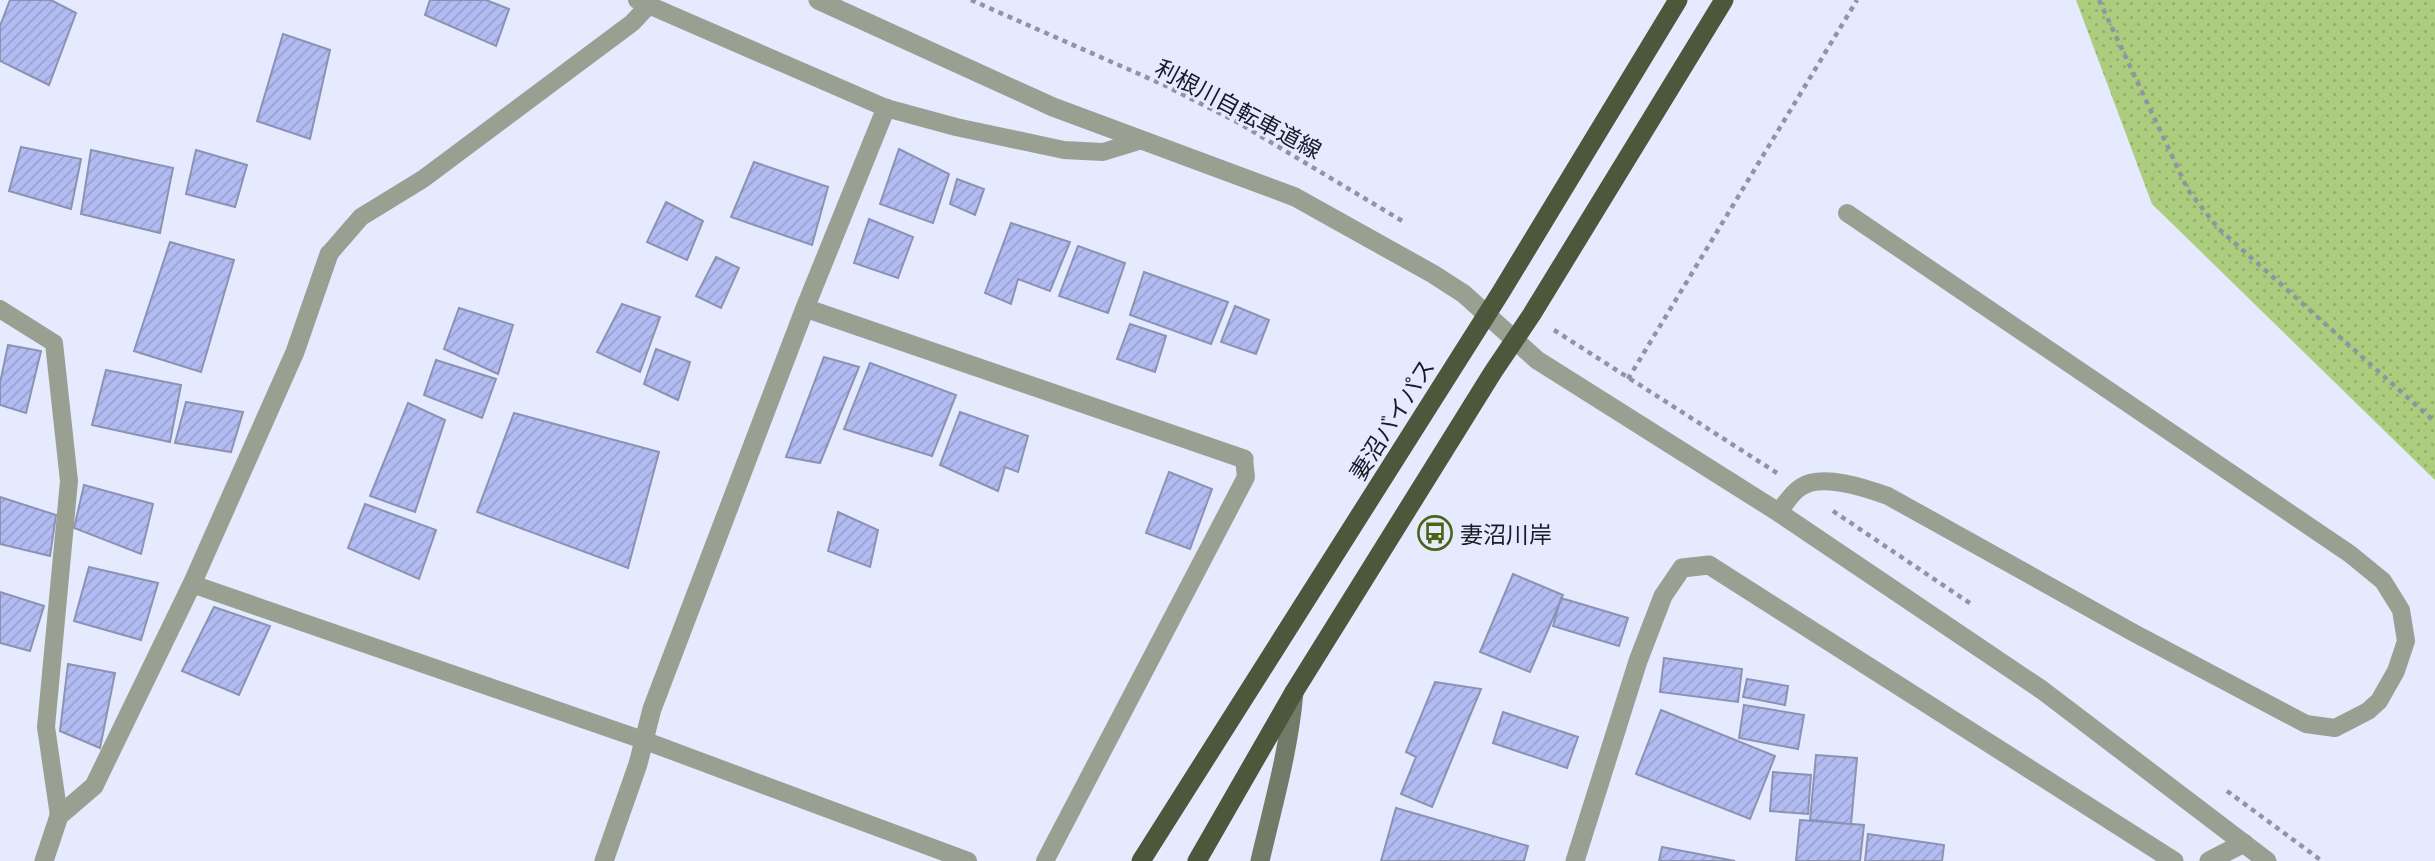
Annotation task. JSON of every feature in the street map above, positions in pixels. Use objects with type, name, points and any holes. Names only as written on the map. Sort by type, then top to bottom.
[{"type":"highway","name":"妻沼バイパス","points":[[1146,858],[1508,280],[1678,0]]},
{"type":"highway","points":[[1198,861],[1294,692],[1540,301],[1724,0]]},
{"type":"main road","points":[[1260,861],[1287,751],[1294,692]]},
{"type":"street","points":[[818,0],[1053,107],[1295,197],[1433,274],[1464,294],[1537,360],[1778,512],[2042,690],[2267,861]]},
{"type":"street","points":[[604,861],[638,764],[652,709],[805,308],[886,108]]},
{"type":"street","points":[[44,861],[59,816],[94,786],[192,584],[295,352],[329,254]]},
{"type":"street","points":[[805,308],[1244,460]]},
{"type":"street","points":[[1575,861],[1638,661],[1662,596],[1682,568],[1709,565],[2174,861]]},
{"type":"street","points":[[2209,861],[2245,843]]},
{"type":"lane","points":[[329,254],[361,217],[423,179],[632,23],[643,3],[886,108],[956,127],[1065,150],[1103,152],[1142,140]]},
{"type":"lane","points":[[1778,512],[1800,487],[1813,482],[1865,487],[1888,496],[2134,633],[2306,724],[2335,728],[2368,711],[2379,701],[2396,671],[2406,641],[2401,610],[2383,581],[2350,554],[1847,213]]},
{"type":"lane","points":[[0,309],[54,343],[69,481],[46,727],[59,816]]},
{"type":"lane","points":[[1045,861],[1246,477],[1244,460]]},
{"type":"lane","points":[[192,584],[643,740],[968,861]]},
{"type":"path","name":"利根川自転車道線","points":[[971,0],[1164,86],[1237,122],[1414,228]]},
{"type":"path","points":[[1628,379],[1857,0]]},
{"type":"path","points":[[2099,0],[2188,190],[2218,228],[2435,422]]},
{"type":"path","points":[[1555,331],[1763,464]]},
{"type":"green space","points":[[2076,0],[2435,0],[2435,480],[2152,204]]},
{"type":"building","points":[[10,0],[51,0],[76,13],[49,85],[0,61],[0,26]]},
{"type":"building","points":[[430,0],[486,0],[509,9],[496,46],[425,15]]},
{"type":"building","points":[[283,34],[330,50],[310,139],[257,121]]},
{"type":"building","points":[[21,147],[81,159],[71,209],[9,191]]},
{"type":"building","points":[[899,149],[949,174],[933,223],[880,204]]},
{"type":"building","points":[[91,150],[173,168],[160,233],[81,214]]},
{"type":"building","points":[[196,150],[247,165],[235,207],[186,194]]},
{"type":"building","points":[[754,162],[828,187],[812,245],[731,217]]},
{"type":"building","points":[[957,179],[984,189],[975,215],[950,204]]},
{"type":"building","points":[[666,202],[703,221],[687,260],[647,242]]},
{"type":"building","points":[[869,219],[913,237],[898,278],[854,263]]},
{"type":"building","points":[[1011,223],[1070,242],[1050,291],[1018,279],[1011,304],[985,293]]},
{"type":"building","points":[[170,242],[234,260],[201,372],[134,351]]},
{"type":"building","points":[[1078,246],[1125,263],[1108,313],[1059,296]]},
{"type":"building","points":[[716,257],[739,268],[721,308],[696,296]]},
{"type":"building","points":[[1144,272],[1228,302],[1211,344],[1130,315]]},
{"type":"building","points":[[622,304],[660,317],[640,372],[597,352]]},
{"type":"building","points":[[1235,306],[1269,320],[1256,354],[1221,342]]},
{"type":"building","points":[[459,308],[513,325],[498,374],[444,349]]},
{"type":"building","points":[[1130,324],[1166,336],[1155,372],[1117,359]]},
{"type":"building","points":[[8,345],[41,351],[26,413],[0,405],[0,383]]},
{"type":"building","points":[[656,349],[690,362],[678,400],[644,384]]},
{"type":"building","points":[[824,357],[859,367],[820,463],[786,457]]},
{"type":"building","points":[[436,360],[496,379],[482,418],[424,395]]},
{"type":"building","points":[[870,363],[956,395],[932,456],[844,429]]},
{"type":"building","points":[[106,370],[181,385],[170,442],[92,425]]},
{"type":"building","points":[[186,402],[243,412],[231,452],[175,443]]},
{"type":"building","points":[[408,403],[445,420],[415,512],[370,496]]},
{"type":"building","points":[[960,412],[1028,436],[1018,472],[1005,467],[998,491],[940,465]]},
{"type":"building","points":[[514,413],[659,452],[628,568],[477,512]]},
{"type":"building","points":[[1169,472],[1212,489],[1190,549],[1146,533]]},
{"type":"building","points":[[84,485],[153,504],[141,554],[74,528]]},
{"type":"building","points":[[0,497],[56,515],[50,556],[0,544]]},
{"type":"building","points":[[365,504],[436,530],[419,579],[348,548]]},
{"type":"building","points":[[838,512],[878,530],[870,567],[828,551]]},
{"type":"building","points":[[89,567],[158,583],[141,640],[74,621]]},
{"type":"building","points":[[1513,574],[1563,595],[1530,672],[1480,652]]},
{"type":"building","points":[[0,592],[44,606],[30,651],[0,643]]},
{"type":"building","points":[[1561,598],[1628,618],[1619,646],[1553,626]]},
{"type":"building","points":[[214,607],[270,626],[239,695],[182,671]]},
{"type":"building","points":[[1664,658],[1742,669],[1738,702],[1660,692]]},
{"type":"building","points":[[68,664],[115,673],[100,748],[60,731]]},
{"type":"building","points":[[1747,679],[1788,686],[1785,705],[1743,697]]},
{"type":"building","points":[[1435,682],[1481,689],[1432,807],[1401,794],[1416,757],[1406,752]]},
{"type":"building","points":[[1744,705],[1804,715],[1798,749],[1739,738]]},
{"type":"building","points":[[1661,710],[1775,756],[1750,819],[1636,774]]},
{"type":"building","points":[[1503,712],[1578,737],[1567,768],[1493,743]]},
{"type":"building","points":[[1816,755],[1857,758],[1851,824],[1810,820]]},
{"type":"building","points":[[1773,772],[1811,775],[1808,814],[1770,811]]},
{"type":"building","points":[[1396,808],[1528,846],[1524,861],[1381,861]]},
{"type":"building","points":[[1800,820],[1864,825],[1860,861],[1796,861]]},
{"type":"building","points":[[1868,834],[1944,845],[1942,861],[1865,861]]},
{"type":"building","points":[[1662,847],[1735,861],[1659,861]]},
{"type":"place","name":"妻沼川岸","points":[[1435,533]]}]
